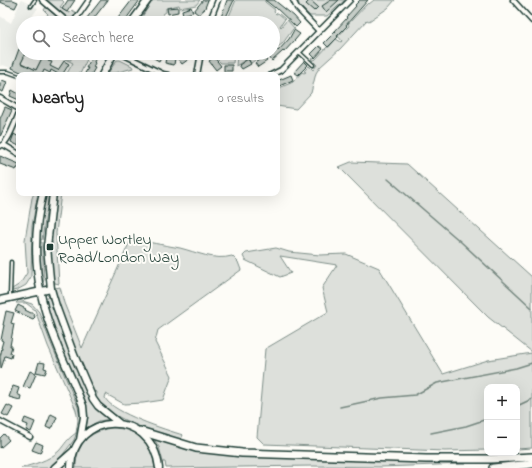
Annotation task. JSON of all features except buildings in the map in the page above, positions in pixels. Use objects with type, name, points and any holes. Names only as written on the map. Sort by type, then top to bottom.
[{"type":"highway","points":[[140,431],[196,448],[242,453],[426,459],[491,459],[532,456]]},
{"type":"highway","points":[[55,468],[73,452]]},
{"type":"highway","points":[[493,468],[532,464]]},
{"type":"main road","points":[[136,16],[148,0]]},
{"type":"main road","points":[[104,72],[110,60]]},
{"type":"main road","points":[[41,196],[37,220],[35,246],[39,292],[53,336],[83,406],[84,417],[80,440]]},
{"type":"main road","points":[[53,196],[47,247],[52,289],[61,322],[93,399],[98,406],[120,424]]},
{"type":"main road","points":[[0,300],[52,289]]},
{"type":"main road","points":[[70,468],[73,452],[86,433],[94,428],[104,425],[120,424],[140,431],[152,443],[158,459],[159,468]]},
{"type":"street","points":[[42,0],[61,16]]},
{"type":"street","points":[[78,16],[89,0]]},
{"type":"street","points":[[212,16],[218,0]]},
{"type":"street","points":[[294,0],[297,8],[319,30]]},
{"type":"street","points":[[277,72],[281,70],[350,0]]},
{"type":"street","points":[[513,0],[532,20]]},
{"type":"street","points":[[134,60],[159,72]]},
{"type":"street","points":[[198,72],[200,60]]},
{"type":"street","points":[[0,98],[16,107]]},
{"type":"street","points":[[16,119],[2,146],[16,153]]},
{"type":"street","points":[[0,421],[30,437]]},
{"type":"lane","points":[[31,6],[35,0]]},
{"type":"lane","points":[[299,52],[313,65]]},
{"type":"lane","points":[[0,72],[8,72],[16,75]]},
{"type":"lane","points":[[10,298],[9,287],[11,262]]},
{"type":"shaded area","points":[[21,0],[38,8],[32,16],[16,16],[16,60],[68,60],[73,63],[68,72],[20,72],[3,65],[0,66],[0,16],[11,23]]},
{"type":"shaded area","points":[[47,0],[62,0],[64,2],[60,7],[61,8],[69,13],[72,10],[76,13],[74,16],[66,16]]},
{"type":"shaded area","points":[[153,0],[200,0],[196,5],[180,8],[179,5],[166,8],[166,12],[162,16],[143,16]]},
{"type":"shaded area","points":[[236,0],[265,0],[265,2],[275,10],[274,12],[276,14],[278,13],[285,19],[280,26],[280,16],[229,16]]},
{"type":"shaded area","points":[[298,0],[345,0],[327,16],[310,16],[299,5]]},
{"type":"shaded area","points":[[374,0],[395,0],[388,8],[369,21],[367,20],[340,49],[320,67],[316,73],[311,93],[296,109],[280,106],[280,88],[293,82],[302,72],[306,72],[304,71],[309,66],[313,70],[317,65],[311,59],[312,58],[315,60],[336,39],[341,42],[342,41],[338,36],[349,26],[348,24],[368,3],[369,4]]},
{"type":"shaded area","points":[[46,7],[56,16],[46,16],[48,14],[44,10]]},
{"type":"shaded area","points":[[287,20],[295,29],[293,29],[280,45],[280,26],[281,27]]},
{"type":"shaded area","points":[[22,60],[41,60],[36,70],[21,63]]},
{"type":"shaded area","points":[[67,60],[87,60],[81,72],[68,72],[73,63]]},
{"type":"shaded area","points":[[117,60],[132,66],[133,68],[119,72],[109,72]]},
{"type":"shaded area","points":[[218,60],[233,60],[233,63],[221,63]]},
{"type":"shaded area","points":[[236,60],[245,60],[236,66]]},
{"type":"shaded area","points":[[351,162],[407,164],[532,277],[532,352],[488,317],[339,167]]},
{"type":"shaded area","points":[[33,196],[37,196],[32,226],[31,277],[26,285],[12,291],[12,289],[20,284],[27,273],[25,240]]},
{"type":"shaded area","points":[[45,196],[49,196],[42,240],[38,240]]},
{"type":"shaded area","points":[[56,196],[61,196],[56,233],[59,284],[55,283],[52,278],[50,250],[53,249],[52,241],[50,240]]},
{"type":"shaded area","points":[[131,239],[180,248],[212,257],[232,256],[238,262],[241,270],[158,330],[155,342],[172,376],[163,400],[124,404],[106,394],[105,398],[110,404],[118,409],[141,420],[183,435],[181,439],[175,440],[131,423],[109,411],[100,404],[95,397],[97,392],[93,391],[66,329],[55,293],[55,288],[60,287],[64,303],[82,348]]},
{"type":"shaded area","points":[[38,242],[42,242],[44,280],[42,284]]},
{"type":"shaded area","points":[[276,248],[289,252],[320,255],[346,254],[379,268],[443,374],[488,360],[532,353],[532,448],[520,449],[520,384],[484,384],[484,450],[445,451],[264,444],[257,437],[265,349],[328,312],[322,288],[337,265],[280,256],[291,273],[280,277],[245,260],[243,256],[246,253]]},
{"type":"shaded area","points":[[48,297],[51,301],[59,325],[91,401],[99,412],[110,419],[99,421],[86,428],[88,417],[85,404],[53,329],[44,298]]},
{"type":"shaded area","points":[[19,300],[32,304],[39,312],[78,407],[80,418],[78,429],[74,440],[61,457],[62,459],[48,468],[21,468],[46,460],[59,451],[76,433],[78,420],[76,410],[48,346],[35,310],[26,303],[16,303]]},
{"type":"shaded area","points":[[111,428],[128,431],[142,438],[151,451],[155,468],[76,468],[78,453],[85,441],[96,433]]},
{"type":"shaded area","points":[[154,439],[204,453],[466,464],[380,467],[313,466],[166,468],[159,447]]},
{"type":"waterway","points":[[388,179],[461,242],[532,308]]},
{"type":"waterway","points":[[340,407],[382,398],[415,395],[437,383],[516,368],[532,363]]},
{"type":"waterway","points":[[520,405],[532,399]]},
{"type":"waterway","points":[[431,433],[466,426],[484,420]]},
{"type":"place","name":"Upper Wortley Road/London Way","points":[[50,247]]}]
